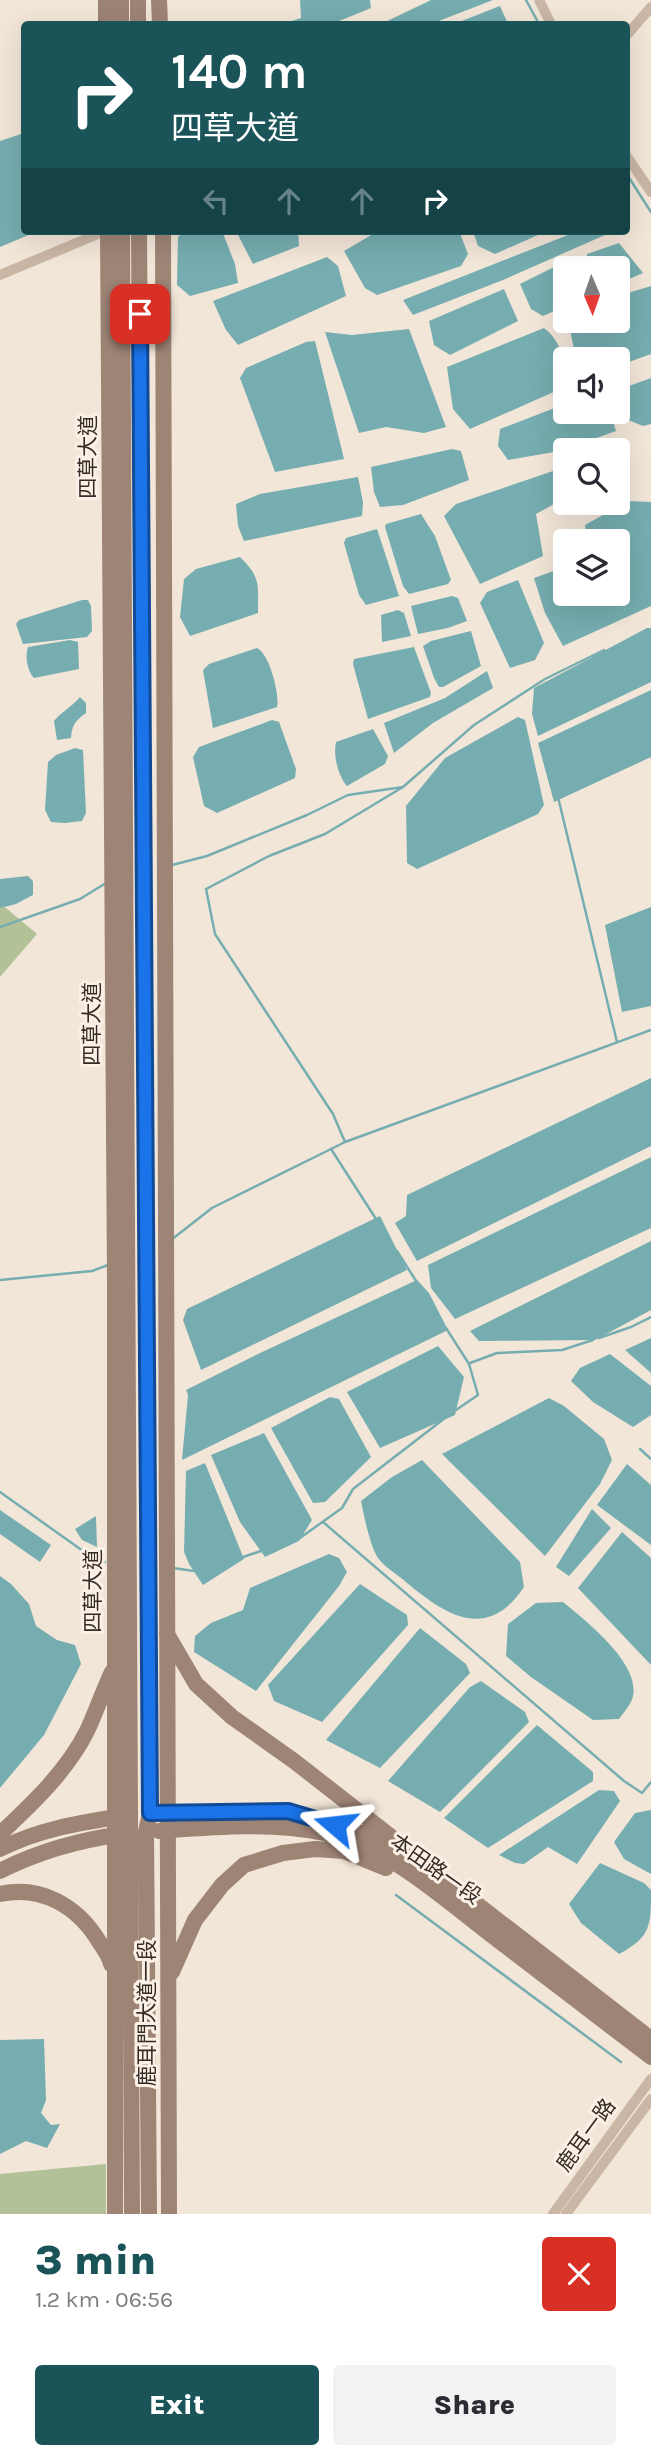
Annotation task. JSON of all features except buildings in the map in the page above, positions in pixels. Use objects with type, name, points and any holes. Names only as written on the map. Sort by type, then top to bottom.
[{"type":"street","points":[[106,0],[106,21]]},
{"type":"street","points":[[121,0],[121,21]]},
{"type":"street","points":[[138,0],[138,21]]},
{"type":"street","points":[[159,0],[160,21]]},
{"type":"street","points":[[539,0],[550,21]]},
{"type":"street","points":[[630,32],[651,8]]},
{"type":"street","points":[[630,161],[651,192]]},
{"type":"street","points":[[0,275],[96,235]]},
{"type":"street","name":"四草大道","points":[[106,235],[115,1266],[114,1818]]},
{"type":"street","name":"四草大道","points":[[122,235],[131,1815]]},
{"type":"street","points":[[139,235],[150,1813]]},
{"type":"street","points":[[163,235],[168,1812]]},
{"type":"street","points":[[167,1634],[196,1684],[232,1717],[295,1761],[425,1874]]},
{"type":"street","points":[[0,1834],[55,1777],[79,1743],[114,1666]]},
{"type":"street","name":"本田路一段","points":[[0,1849],[53,1828],[131,1815],[168,1812],[288,1811],[381,1839],[651,2057]]},
{"type":"street","name":"鹿耳門大道一段","points":[[168,1812],[169,2214]]},
{"type":"street","name":"鹿耳門大道一段","points":[[132,2214],[138,1832],[150,1813]]},
{"type":"street","name":"鹿耳門大道一段","points":[[131,1815],[138,1832],[149,2214]]},
{"type":"street","name":"鹿耳門大道一段","points":[[114,1818],[115,2214]]},
{"type":"street","name":"本田路一段","points":[[0,1871],[29,1856],[57,1847],[138,1832],[249,1826],[287,1827],[325,1833],[364,1845],[425,1874],[651,2039]]},
{"type":"street","points":[[168,1981],[195,1920],[222,1885],[244,1865],[283,1853],[304,1850],[344,1851],[425,1874]]},
{"type":"street","points":[[0,1894],[13,1891],[44,1894],[69,1907],[92,1930],[110,1959],[114,1976]]},
{"type":"street","name":"鹿耳一路","points":[[553,2214],[651,2079]]},
{"type":"street","name":"鹿耳一路","points":[[566,2214],[651,2099]]},
{"type":"green space","points":[[0,903],[37,934],[0,977]]},
{"type":"green space","points":[[106,2164],[106,2214],[0,2214],[0,2174]]},
{"type":"water","points":[[300,0],[370,0],[371,8],[339,21],[292,21],[301,18]]},
{"type":"water","points":[[431,0],[493,0],[439,21],[387,21]]},
{"type":"water","points":[[500,6],[507,21],[462,21]]},
{"type":"water","points":[[21,134],[21,235],[28,235],[0,247],[0,141]]},
{"type":"water","points":[[224,235],[235,264],[238,283],[190,296],[177,285],[178,237]]},
{"type":"water","points":[[238,235],[298,235],[299,246],[253,264]]},
{"type":"water","points":[[371,235],[461,235],[468,254],[461,266],[377,295],[365,288],[344,251]]},
{"type":"water","points":[[474,235],[538,235],[495,254],[478,246]]},
{"type":"water","points":[[568,235],[605,235],[503,280],[413,315],[403,300]]},
{"type":"water","points":[[619,243],[629,256],[587,256]]},
{"type":"water","points":[[327,257],[338,266],[346,296],[238,345],[226,330],[213,301]]},
{"type":"water","points":[[630,257],[643,273],[630,279]]},
{"type":"water","points":[[553,268],[553,311],[543,316],[531,309],[520,284]]},
{"type":"water","points":[[651,286],[651,354],[630,362],[630,347],[574,347],[571,333],[630,333],[630,292]]},
{"type":"water","points":[[504,289],[518,321],[450,355],[434,345],[429,321]]},
{"type":"water","points":[[544,328],[559,347],[553,347],[553,392],[470,429],[453,409],[447,367]]},
{"type":"water","points":[[409,329],[446,427],[424,433],[386,427],[359,433],[325,332],[352,335]]},
{"type":"water","points":[[315,341],[344,459],[275,472],[240,378],[246,368],[306,342]]},
{"type":"water","points":[[651,378],[651,424],[643,426],[630,421],[630,386]]},
{"type":"water","points":[[553,409],[553,424],[614,424],[616,431],[596,438],[553,438],[553,452],[508,460],[498,446],[500,429]]},
{"type":"water","points":[[452,449],[461,451],[469,480],[403,505],[380,507],[374,492],[371,467]]},
{"type":"water","points":[[553,471],[553,505],[536,514],[543,556],[480,584],[444,516],[456,504]]},
{"type":"water","points":[[358,477],[363,502],[362,516],[244,541],[238,526],[236,504],[260,494]]},
{"type":"water","points":[[630,501],[651,502],[651,606],[563,646],[545,613],[534,578],[553,571],[553,606],[630,606],[630,529],[586,529],[585,525],[603,515],[630,515]]},
{"type":"water","points":[[421,514],[435,536],[451,580],[448,584],[409,594],[403,586],[385,527],[386,524]]},
{"type":"water","points":[[377,529],[399,596],[366,605],[359,595],[344,543],[346,538]]},
{"type":"water","points":[[240,557],[252,570],[257,582],[258,613],[190,636],[180,617],[184,579],[196,569]]},
{"type":"water","points":[[518,580],[544,643],[535,660],[510,668],[480,603],[487,592]]},
{"type":"water","points":[[452,596],[458,598],[467,621],[418,634],[411,606]]},
{"type":"water","points":[[88,600],[91,606],[92,631],[87,637],[23,644],[16,624],[19,620]]},
{"type":"water","points":[[398,610],[404,613],[411,636],[382,642],[381,615]]},
{"type":"water","points":[[651,628],[651,682],[538,736],[532,714],[534,688]]},
{"type":"water","points":[[471,631],[481,666],[439,687],[423,646],[431,641]]},
{"type":"water","points":[[70,640],[78,642],[79,669],[34,678],[27,663],[28,647]]},
{"type":"water","points":[[414,647],[431,693],[430,697],[368,719],[353,664],[354,659]]},
{"type":"water","points":[[257,648],[266,657],[273,674],[277,707],[213,728],[203,670],[209,664]]},
{"type":"water","points":[[487,671],[493,688],[433,723],[394,753],[384,723],[445,698]]},
{"type":"water","points":[[651,690],[651,757],[554,802],[538,743]]},
{"type":"water","points":[[80,697],[86,703],[86,713],[75,724],[71,738],[57,740],[54,721]]},
{"type":"water","points":[[518,717],[525,720],[544,805],[538,814],[417,869],[407,863],[406,806],[445,758]]},
{"type":"water","points":[[272,720],[279,722],[296,769],[295,778],[217,813],[204,806],[193,757],[199,747]]},
{"type":"water","points":[[373,729],[388,756],[385,764],[347,786],[337,765],[336,742]]},
{"type":"water","points":[[75,748],[83,750],[86,813],[82,821],[51,822],[45,810],[48,762],[56,755]]},
{"type":"water","points":[[28,876],[33,881],[33,895],[16,904],[0,908],[0,879]]},
{"type":"water","points":[[651,907],[651,1006],[622,1012],[605,925]]},
{"type":"water","points":[[651,1078],[651,1146],[417,1261],[395,1223],[406,1216],[407,1195]]},
{"type":"water","points":[[651,1157],[651,1228],[455,1319],[431,1288],[428,1265]]},
{"type":"water","points":[[380,1216],[407,1270],[201,1370],[183,1320],[187,1309]]},
{"type":"water","points":[[651,1241],[651,1310],[595,1340],[479,1341],[470,1331]]},
{"type":"water","points":[[417,1280],[429,1293],[448,1330],[182,1460],[188,1395],[186,1390]]},
{"type":"water","points":[[651,1338],[651,1373],[625,1350]]},
{"type":"water","points":[[438,1346],[464,1377],[455,1415],[380,1448],[347,1392]]},
{"type":"water","points":[[610,1354],[651,1386],[651,1415],[633,1427],[593,1402],[571,1381],[580,1368]]},
{"type":"water","points":[[330,1397],[339,1399],[371,1457],[325,1502],[313,1503],[271,1428]]},
{"type":"water","points":[[549,1398],[564,1406],[604,1439],[612,1460],[600,1484],[545,1556],[442,1454]]},
{"type":"water","points":[[264,1433],[312,1520],[299,1541],[265,1557],[240,1522],[211,1455]]},
{"type":"water","points":[[422,1460],[520,1562],[524,1587],[510,1604],[496,1614],[467,1618],[438,1606],[384,1565],[375,1553],[361,1501],[392,1477]]},
{"type":"water","points":[[205,1463],[244,1559],[203,1585],[184,1552],[186,1471]]},
{"type":"water","points":[[627,1464],[651,1485],[651,1545],[597,1505]]},
{"type":"water","points":[[592,1509],[611,1528],[569,1576],[556,1567]]},
{"type":"water","points":[[0,1510],[51,1545],[40,1562],[0,1534]]},
{"type":"water","points":[[96,1516],[97,1547],[82,1540],[75,1529]]},
{"type":"water","points":[[622,1532],[651,1558],[651,1665],[578,1588]]},
{"type":"water","points":[[329,1554],[339,1558],[347,1572],[339,1586],[256,1691],[194,1652],[195,1636],[211,1623],[243,1610],[250,1588]]},
{"type":"water","points":[[0,1576],[29,1604],[36,1626],[57,1640],[75,1645],[81,1664],[44,1735],[0,1788]]},
{"type":"water","points":[[360,1584],[407,1615],[408,1625],[322,1722],[274,1701],[268,1685]]},
{"type":"water","points":[[563,1602],[609,1644],[628,1670],[633,1683],[633,1696],[619,1719],[593,1720],[531,1677],[506,1656],[508,1624],[536,1603]]},
{"type":"water","points":[[420,1628],[466,1664],[470,1673],[380,1768],[326,1740]]},
{"type":"water","points":[[481,1681],[525,1712],[529,1722],[440,1812],[388,1781],[470,1687]]},
{"type":"water","points":[[537,1725],[593,1772],[593,1781],[488,1848],[444,1818]]},
{"type":"water","points":[[599,1790],[614,1791],[620,1801],[577,1864],[548,1847],[524,1864],[515,1863],[499,1855]]},
{"type":"water","points":[[651,1810],[651,1874],[624,1859],[614,1842],[635,1813]]},
{"type":"water","points":[[600,1863],[644,1883],[651,1890],[647,1929],[638,1942],[619,1954],[581,1923],[569,1904]]},
{"type":"water","points":[[44,2039],[46,2100],[41,2113],[51,2125],[60,2124],[47,2148],[26,2141],[0,2154],[0,2040]]},
{"type":"waterway","points":[[526,0],[537,21]]},
{"type":"waterway","points":[[630,179],[651,212]]},
{"type":"waterway","points":[[172,865],[207,856],[348,795],[403,787],[474,725],[545,679],[604,650]]},
{"type":"waterway","points":[[376,1219],[331,1149],[345,1142],[333,1114],[215,934],[206,889],[269,856],[325,834],[403,787]]},
{"type":"waterway","points":[[558,797],[617,1042]]},
{"type":"waterway","points":[[0,927],[80,899],[106,883]]},
{"type":"waterway","points":[[345,1142],[651,1030]]},
{"type":"waterway","points":[[171,1240],[212,1208],[331,1149]]},
{"type":"waterway","points":[[397,1251],[418,1284]]},
{"type":"waterway","points":[[0,1280],[92,1271],[108,1265]]},
{"type":"waterway","points":[[599,1338],[651,1317]]},
{"type":"waterway","points":[[446,1328],[469,1364],[478,1395],[456,1410]]},
{"type":"waterway","points":[[470,1363],[497,1353],[562,1350],[593,1340]]},
{"type":"waterway","points":[[300,1538],[342,1508],[353,1489],[445,1418]]},
{"type":"waterway","points":[[640,1449],[651,1459]]},
{"type":"waterway","points":[[0,1492],[97,1561],[105,1562]]},
{"type":"waterway","points":[[323,1522],[624,1781],[642,1793],[651,1782]]},
{"type":"waterway","points":[[240,1558],[261,1551]]},
{"type":"waterway","points":[[173,1568],[194,1571]]},
{"type":"waterway","points":[[396,1895],[621,2062]]},
{"type":"route","points":[[140,314],[150,1813],[288,1811],[335,1825]]}]
